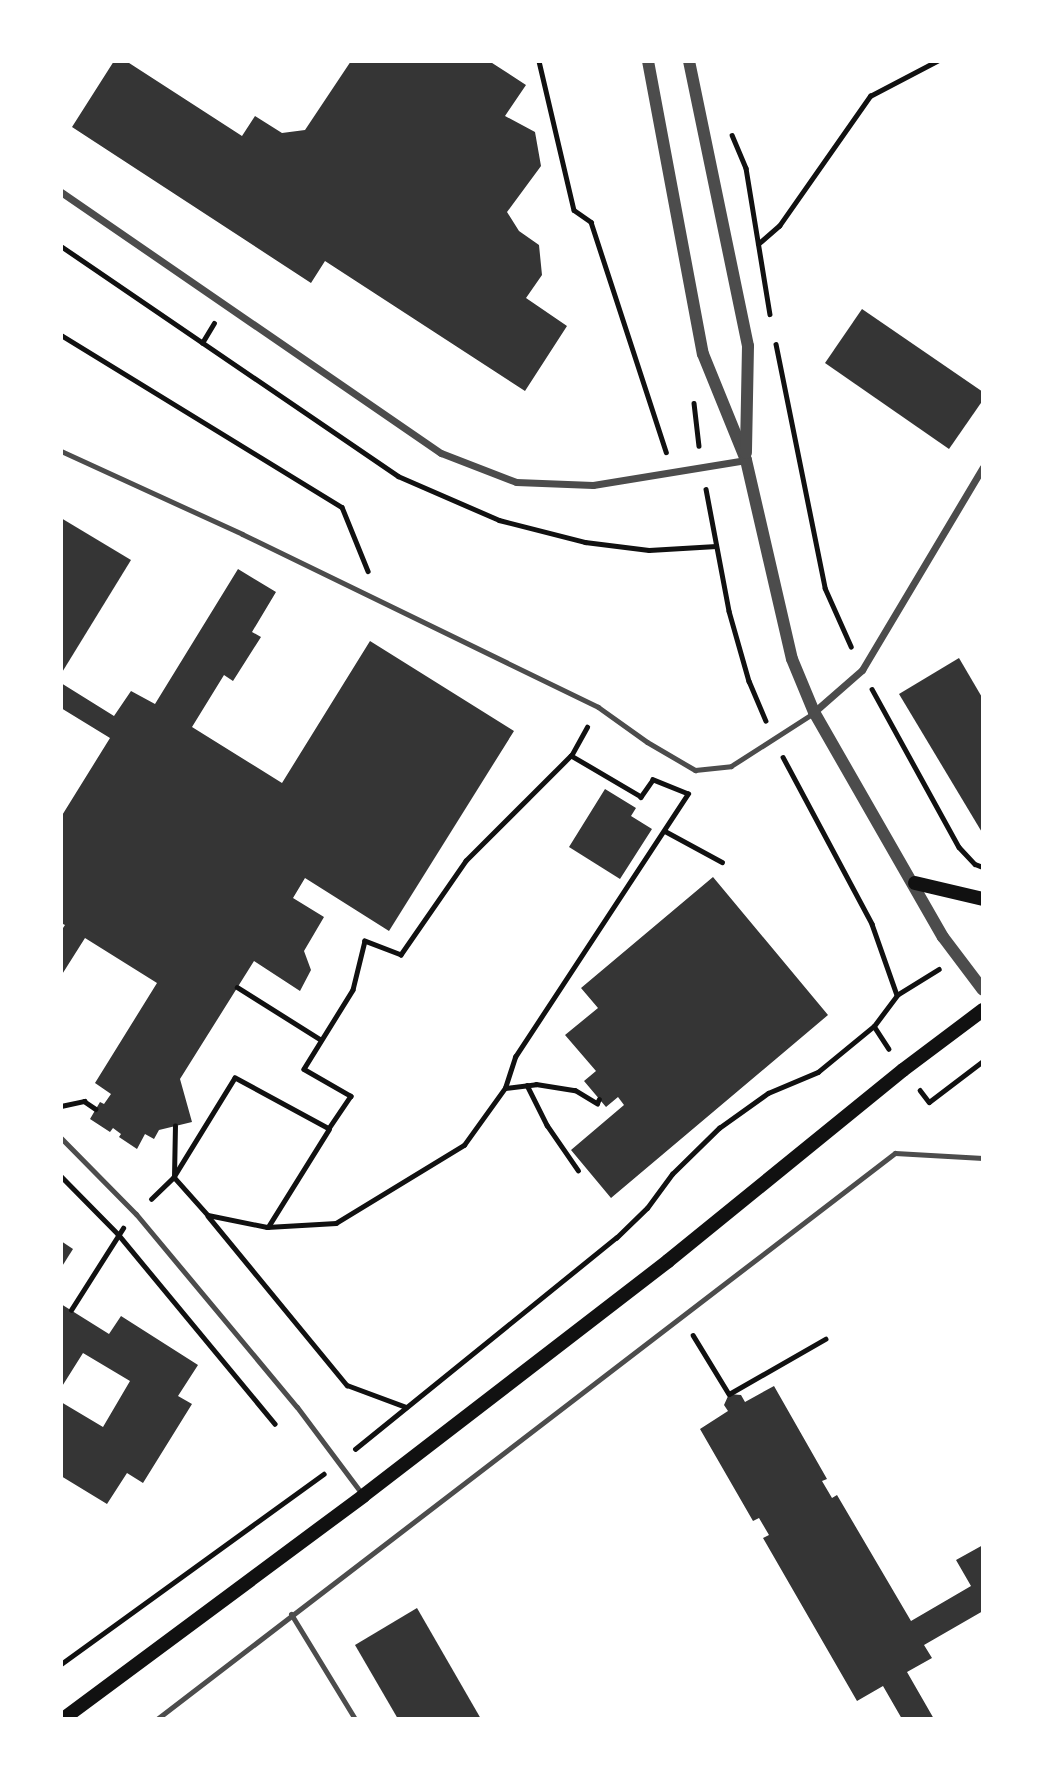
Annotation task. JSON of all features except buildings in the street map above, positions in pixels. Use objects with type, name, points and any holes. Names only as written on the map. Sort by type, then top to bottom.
[{"type":"main road","points":[[915,883],[983,899]]},
{"type":"main road","points":[[63,1719],[363,1496],[668,1261],[895,1077],[983,1010]]},
{"type":"street","points":[[648,61],[703,354],[746,460],[792,659],[814,712],[956,958],[983,990]]},
{"type":"street","points":[[690,61],[748,346],[746,460]]},
{"type":"street","points":[[61,192],[441,453],[516,482],[593,485],[746,460]]},
{"type":"street","points":[[814,712],[862,670],[983,467]]},
{"type":"lane","points":[[61,451],[242,534],[381,604],[598,707],[647,742],[695,770],[731,766],[814,712]]},
{"type":"lane","points":[[61,1138],[136,1214],[297,1407],[363,1496]]},
{"type":"lane","points":[[157,1719],[895,1153],[983,1158]]},
{"type":"lane","points":[[291,1614],[355,1719]]},
{"type":"path","points":[[539,61],[574,210],[591,222],[673,472]]},
{"type":"path","points":[[757,245],[779,226],[870,96],[937,61]]},
{"type":"path","points":[[731,133],[746,168],[772,326]]},
{"type":"path","points":[[61,246],[107,278]]},
{"type":"path","points":[[61,335],[342,507],[381,604]]},
{"type":"path","points":[[775,340],[825,588],[862,670],[959,847],[975,864],[983,867]]},
{"type":"path","points":[[267,1227],[351,1096],[304,1069],[320,1039],[353,990],[365,941],[401,955],[466,860],[571,757],[598,707]]},
{"type":"path","points":[[208,1215],[267,1227],[336,1223],[464,1144],[505,1088],[516,1056],[688,794],[653,780],[641,797],[571,757]]},
{"type":"path","points":[[665,831],[722,862]]},
{"type":"path","points":[[237,987],[320,1039]]},
{"type":"path","points":[[61,1664],[339,1462],[616,1238],[647,1208],[672,1174],[719,1128],[768,1093],[818,1072],[874,1026],[897,995]]},
{"type":"path","points":[[929,1102],[983,1061]]},
{"type":"path","points":[[71,1310],[118,1234],[174,1177],[235,1078],[329,1129]]},
{"type":"path","points":[[505,1088],[527,1085],[575,1090],[597,1102],[599,1099]]},
{"type":"path","points":[[527,1085],[547,1125],[578,1170]]},
{"type":"path","points":[[61,1106],[84,1101],[96,1108]]},
{"type":"path","points":[[175,1126],[174,1177],[347,1385],[407,1407]]},
{"type":"path","points":[[61,1176],[118,1234],[275,1424]]},
{"type":"path","points":[[681,1316],[729,1394],[825,1339]]}]
